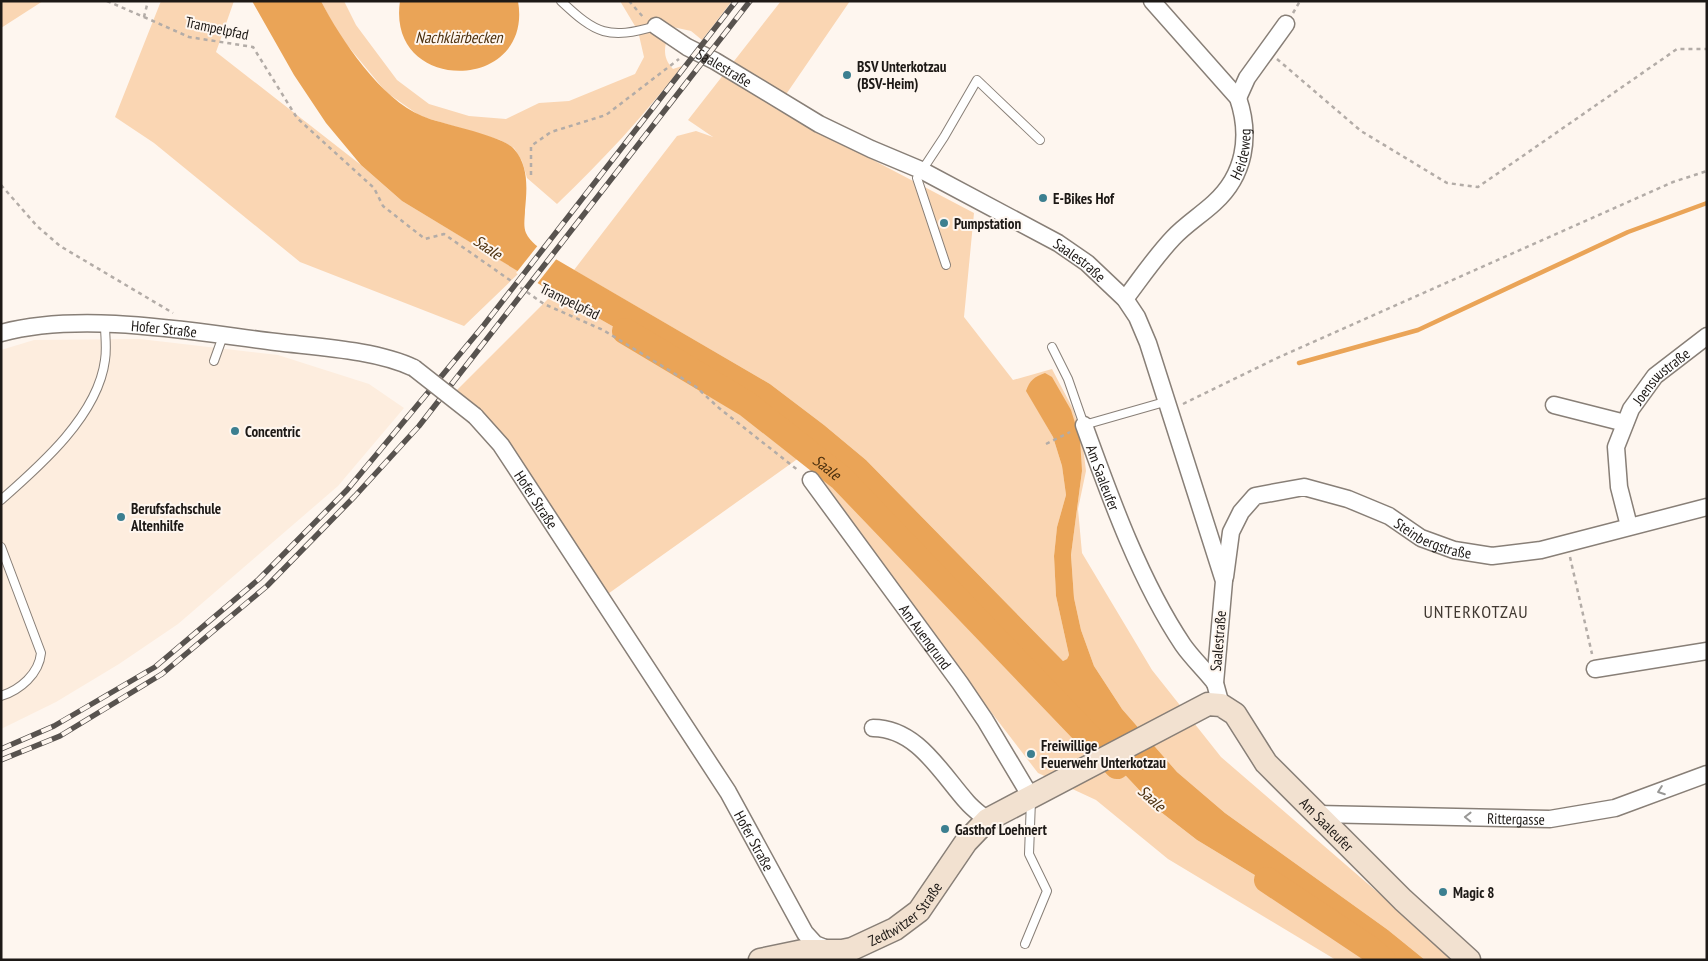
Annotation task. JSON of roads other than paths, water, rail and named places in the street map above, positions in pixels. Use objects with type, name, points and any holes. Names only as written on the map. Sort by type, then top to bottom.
[{"type":"street","name":"Heideweg","points":[[1125,299],[1157,256],[1174,237],[1216,202],[1238,170],[1244,152],[1246,134],[1244,116],[1238,98],[1152,1]]},
{"type":"street","points":[[1238,98],[1247,78],[1286,24]]},
{"type":"street","name":"Saalestraße","points":[[656,26],[687,47],[715,61],[819,124],[870,150],[921,170],[1058,243],[1093,268],[1125,299],[1144,334],[1169,405],[1224,581],[1215,683],[1221,705]]},
{"type":"street","name":"Hofer Straße","points":[[1,333],[50,325],[105,325],[201,333],[330,348],[390,359],[414,368],[475,416],[501,445],[728,792],[805,933],[815,944],[847,954]]},
{"type":"street","name":"Joensuustraße","points":[[1628,526],[1619,487],[1616,447],[1631,410],[1655,376],[1707,336]]},
{"type":"street","points":[[1554,405],[1626,423]]},
{"type":"street","name":"Am Saaleufer","points":[[1077,428],[1145,575],[1182,644],[1215,683]]},
{"type":"street","name":"Am Auengrund","points":[[811,480],[1039,792]]},
{"type":"street","name":"Steinbergstraße","points":[[1224,581],[1231,532],[1241,512],[1255,496],[1304,487],[1348,499],[1389,516],[1421,538],[1454,550],[1492,556],[1541,550],[1707,507]]},
{"type":"street","points":[[1595,669],[1707,651]]},
{"type":"street","name":"Zedtwitzer Straße","points":[[760,960],[803,951],[847,954],[895,929],[919,911],[966,842],[986,820],[1187,713],[1208,704],[1221,705]]},
{"type":"street","name":"Am Saaleufer","points":[[1221,705],[1240,720],[1251,743],[1266,763],[1403,900],[1469,960]]},
{"type":"street","points":[[873,728],[894,731],[921,750],[936,763],[967,802],[986,820]]},
{"type":"street","name":"Rittergasse","points":[[1317,814],[1550,819],[1615,808],[1707,774]]},
{"type":"street","name":"Hofer Straße","points":[[789,954],[798,941],[800,934],[797,919]]},
{"type":"lane","points":[[560,1],[582,21],[606,34],[638,31],[656,26]]},
{"type":"lane","points":[[946,265],[916,178],[944,137],[977,80],[1040,140]]},
{"type":"lane","points":[[1,500],[60,444],[88,405],[96,389],[105,359],[105,325]]},
{"type":"lane","points":[[214,361],[223,336]]},
{"type":"lane","name":"Am Saaleufer","points":[[1052,347],[1068,379],[1077,428],[1169,405]]},
{"type":"lane","points":[[1,548],[41,653],[38,665],[32,675],[17,689],[1,696]]},
{"type":"lane","points":[[1025,944],[1047,892],[1029,854],[1039,792]]},
{"type":"water","points":[[252,1],[321,1],[339,33],[364,67],[377,82],[407,108],[422,116],[498,139],[514,149],[525,170],[524,222],[526,233],[533,242],[547,254],[770,384],[824,425],[866,460],[1063,661],[1069,655],[1056,596],[1054,556],[1057,527],[1066,495],[1062,466],[1053,437],[1026,391],[1033,379],[1038,376],[1045,373],[1052,377],[1071,410],[1080,439],[1082,471],[1071,555],[1074,598],[1081,630],[1094,666],[1122,709],[1177,772],[1225,813],[1388,930],[1425,960],[1391,960],[1370,945],[1197,840],[1157,809],[857,489],[814,449],[753,406],[554,293],[402,201],[361,165],[326,123],[294,75]]},
{"type":"water","name":"Nachklärbecken","points":[[400,1],[518,1],[517,31],[504,53],[484,66],[460,71],[435,67],[415,54],[402,32]]},
{"type":"waterway","points":[[1299,363],[1418,330],[1628,232],[1707,203]]},
{"type":"waterway","name":"Saale","points":[[625,331],[747,404],[841,478],[1117,766]]},
{"type":"waterway","name":"Saale","points":[[1267,880],[1369,948],[1383,960]]},
{"type":"railway","points":[[1,749],[54,726],[155,667],[259,579],[347,490],[484,325],[736,1]]},
{"type":"railway","points":[[1,760],[60,736],[162,674],[267,586],[355,496],[419,426],[750,1]]},
{"type":"place","name":"BSV Unterkotzau (BSV-Heim)","points":[[847,75]]},
{"type":"place","name":"E-Bikes Hof","points":[[1043,198]]},
{"type":"place","name":"Pumpstation","points":[[944,223]]},
{"type":"place","name":"Concentric","points":[[235,431]]},
{"type":"place","name":"Berufsfachschule Altenhilfe","points":[[121,517]]},
{"type":"place","name":"Freiwillige Feuerwehr Unterkotzau","points":[[1031,754]]},
{"type":"place","name":"Gasthof Loehnert","points":[[945,829]]},
{"type":"place","name":"Magic 8","points":[[1443,892]]},
{"type":"district","name":"UNTERKOTZAU","points":[[1476,611]]}]
